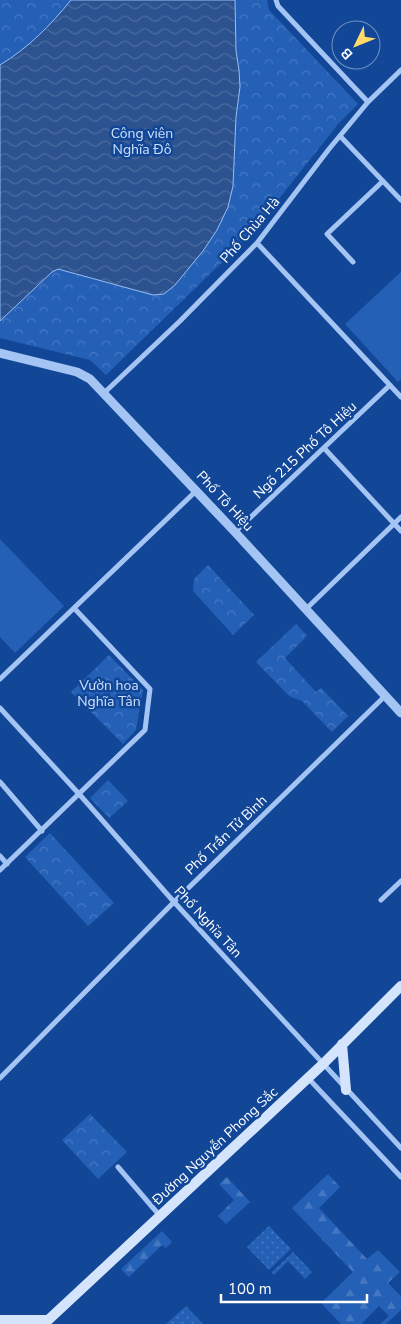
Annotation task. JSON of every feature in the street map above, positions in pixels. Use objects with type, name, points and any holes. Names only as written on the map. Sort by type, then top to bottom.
[{"type":"main road","name":"Đường Nguyễn Phong Sắc","points":[[47,1323],[322,1064],[401,986]]},
{"type":"main road","points":[[342,1044],[346,1090]]},
{"type":"main road","points":[[0,1320],[47,1323]]},
{"type":"street","points":[[276,0],[278,6],[368,102]]},
{"type":"street","name":"Phố Chùa Hà","points":[[104,393],[180,321],[257,243],[368,102],[401,70]]},
{"type":"street","points":[[340,136],[401,200]]},
{"type":"street","points":[[353,262],[327,234],[383,181]]},
{"type":"street","points":[[257,243],[401,397]]},
{"type":"street","name":"Phố Tô Hiệu","points":[[0,353],[77,372],[90,380],[235,532],[401,713]]},
{"type":"street","name":"Ngõ 215 Phố Tô Hiệu","points":[[235,532],[390,385]]},
{"type":"street","points":[[324,448],[401,531]]},
{"type":"street","points":[[0,679],[196,491]]},
{"type":"street","points":[[305,610],[401,517]]},
{"type":"street","points":[[0,870],[80,795],[145,730],[150,689],[74,608]]},
{"type":"street","name":"Phố Trần Tử Bình","points":[[0,1078],[174,902],[385,696]]},
{"type":"street","name":"Phố Nghĩa Tân","points":[[0,708],[174,902],[401,1148]]},
{"type":"street","points":[[0,782],[42,831]]},
{"type":"street","points":[[0,856],[7,864]]},
{"type":"street","points":[[381,900],[401,881]]},
{"type":"street","points":[[308,1077],[401,1178]]},
{"type":"street","points":[[118,1167],[160,1217]]},
{"type":"green space","name":"Công viên Nghĩa Đô","points":[[0,0],[267,0],[269,10],[358,104],[339,123],[251,234],[106,375],[90,360],[0,338]]},
{"type":"green space","points":[[401,272],[401,379],[398,382],[345,324]]},
{"type":"green space","points":[[0,539],[64,606],[15,653],[0,637]]},
{"type":"green space","points":[[208,565],[254,615],[233,635],[193,591],[194,579]]},
{"type":"green space","points":[[296,624],[307,636],[285,658],[316,692],[321,688],[348,716],[332,732],[302,701],[289,696],[256,662]]},
{"type":"green space","name":"Vườn hoa Nghĩa Tân","points":[[109,655],[143,690],[136,730],[123,744],[71,692]]},
{"type":"green space","points":[[108,780],[128,801],[109,818],[90,798]]},
{"type":"green space","points":[[50,833],[114,903],[88,926],[25,857]]},
{"type":"green space","points":[[90,1114],[127,1152],[98,1179],[62,1140]]},
{"type":"green space","points":[[328,1174],[340,1187],[319,1208],[367,1259],[378,1250],[400,1272],[388,1283],[401,1296],[401,1310],[386,1324],[380,1324],[389,1316],[379,1306],[363,1324],[341,1324],[321,1303],[353,1272],[292,1208]]},
{"type":"green space","points":[[227,1177],[250,1202],[226,1224],[218,1216],[234,1200],[219,1184]]},
{"type":"green space","points":[[269,1226],[291,1249],[269,1270],[247,1247]]},
{"type":"green space","points":[[162,1231],[172,1242],[166,1248],[162,1245],[129,1277],[121,1269]]},
{"type":"green space","points":[[293,1252],[312,1272],[305,1279],[288,1261],[274,1275],[272,1272]]},
{"type":"green space","points":[[186,1306],[203,1324],[166,1324]]},
{"type":"water","name":"Công viên Nghĩa Đô","points":[[71,0],[235,0],[236,51],[240,87],[236,117],[233,186],[228,207],[217,230],[203,251],[175,285],[164,294],[153,295],[58,269],[52,272],[0,321],[0,65],[38,36]]}]
